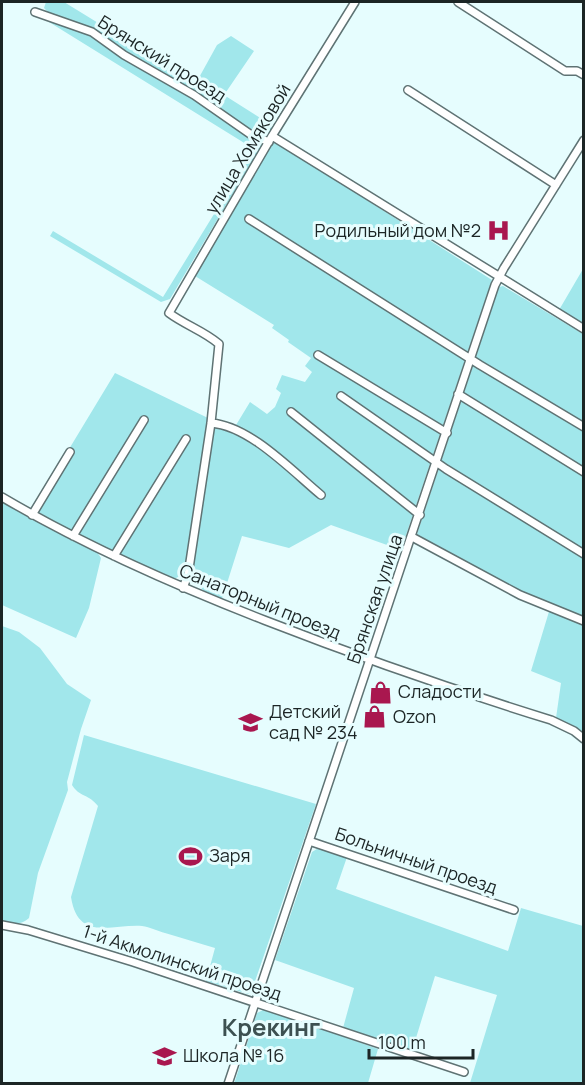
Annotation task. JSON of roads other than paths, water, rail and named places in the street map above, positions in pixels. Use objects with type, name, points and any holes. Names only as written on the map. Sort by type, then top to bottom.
[{"type":"street","name":"улица Хомяковой","points":[[211,423],[219,344],[206,333],[169,313],[270,139],[355,2]]},
{"type":"street","points":[[458,2],[565,71],[577,71],[584,75]]},
{"type":"street","name":"Брянский проезд","points":[[35,12],[92,32],[124,55],[194,95],[250,134],[270,139],[584,329]]},
{"type":"street","points":[[408,90],[556,185]]},
{"type":"street","name":"Брянская улица","points":[[228,1083],[420,515],[458,394],[499,278],[584,140]]},
{"type":"street","points":[[249,219],[584,427]]},
{"type":"street","points":[[318,355],[447,433]]},
{"type":"street","points":[[458,394],[584,471]]},
{"type":"street","points":[[341,396],[437,463],[584,554]]},
{"type":"street","points":[[291,412],[420,515]]},
{"type":"street","points":[[73,536],[144,420]]},
{"type":"street","points":[[183,588],[188,575],[211,423],[225,424],[257,442],[321,495]]},
{"type":"street","points":[[114,556],[186,439]]},
{"type":"street","points":[[32,515],[70,452]]},
{"type":"street","name":"Санаторный проезд","points":[[2,497],[73,536],[183,588],[370,661],[551,720],[574,731],[584,739]]},
{"type":"street","points":[[412,537],[520,596],[584,621]]},
{"type":"street","name":"Больничный проезд","points":[[309,841],[514,910]]},
{"type":"street","name":"1-й Акмолинский проезд","points":[[2,925],[28,930],[255,1002],[464,1072]]},
{"type":"place","name":"Родильный дом №2","points":[[499,231]]},
{"type":"place","name":"Сладости","points":[[380,692]]},
{"type":"place","name":"Ozon","points":[[375,717]]},
{"type":"place","name":"Детский сад № 234","points":[[251,722]]},
{"type":"place","name":"Заря","points":[[191,856]]},
{"type":"place","name":"Школа № 16","points":[[165,1056]]},
{"type":"district","name":"Крекинг","points":[[271,1028]]}]
